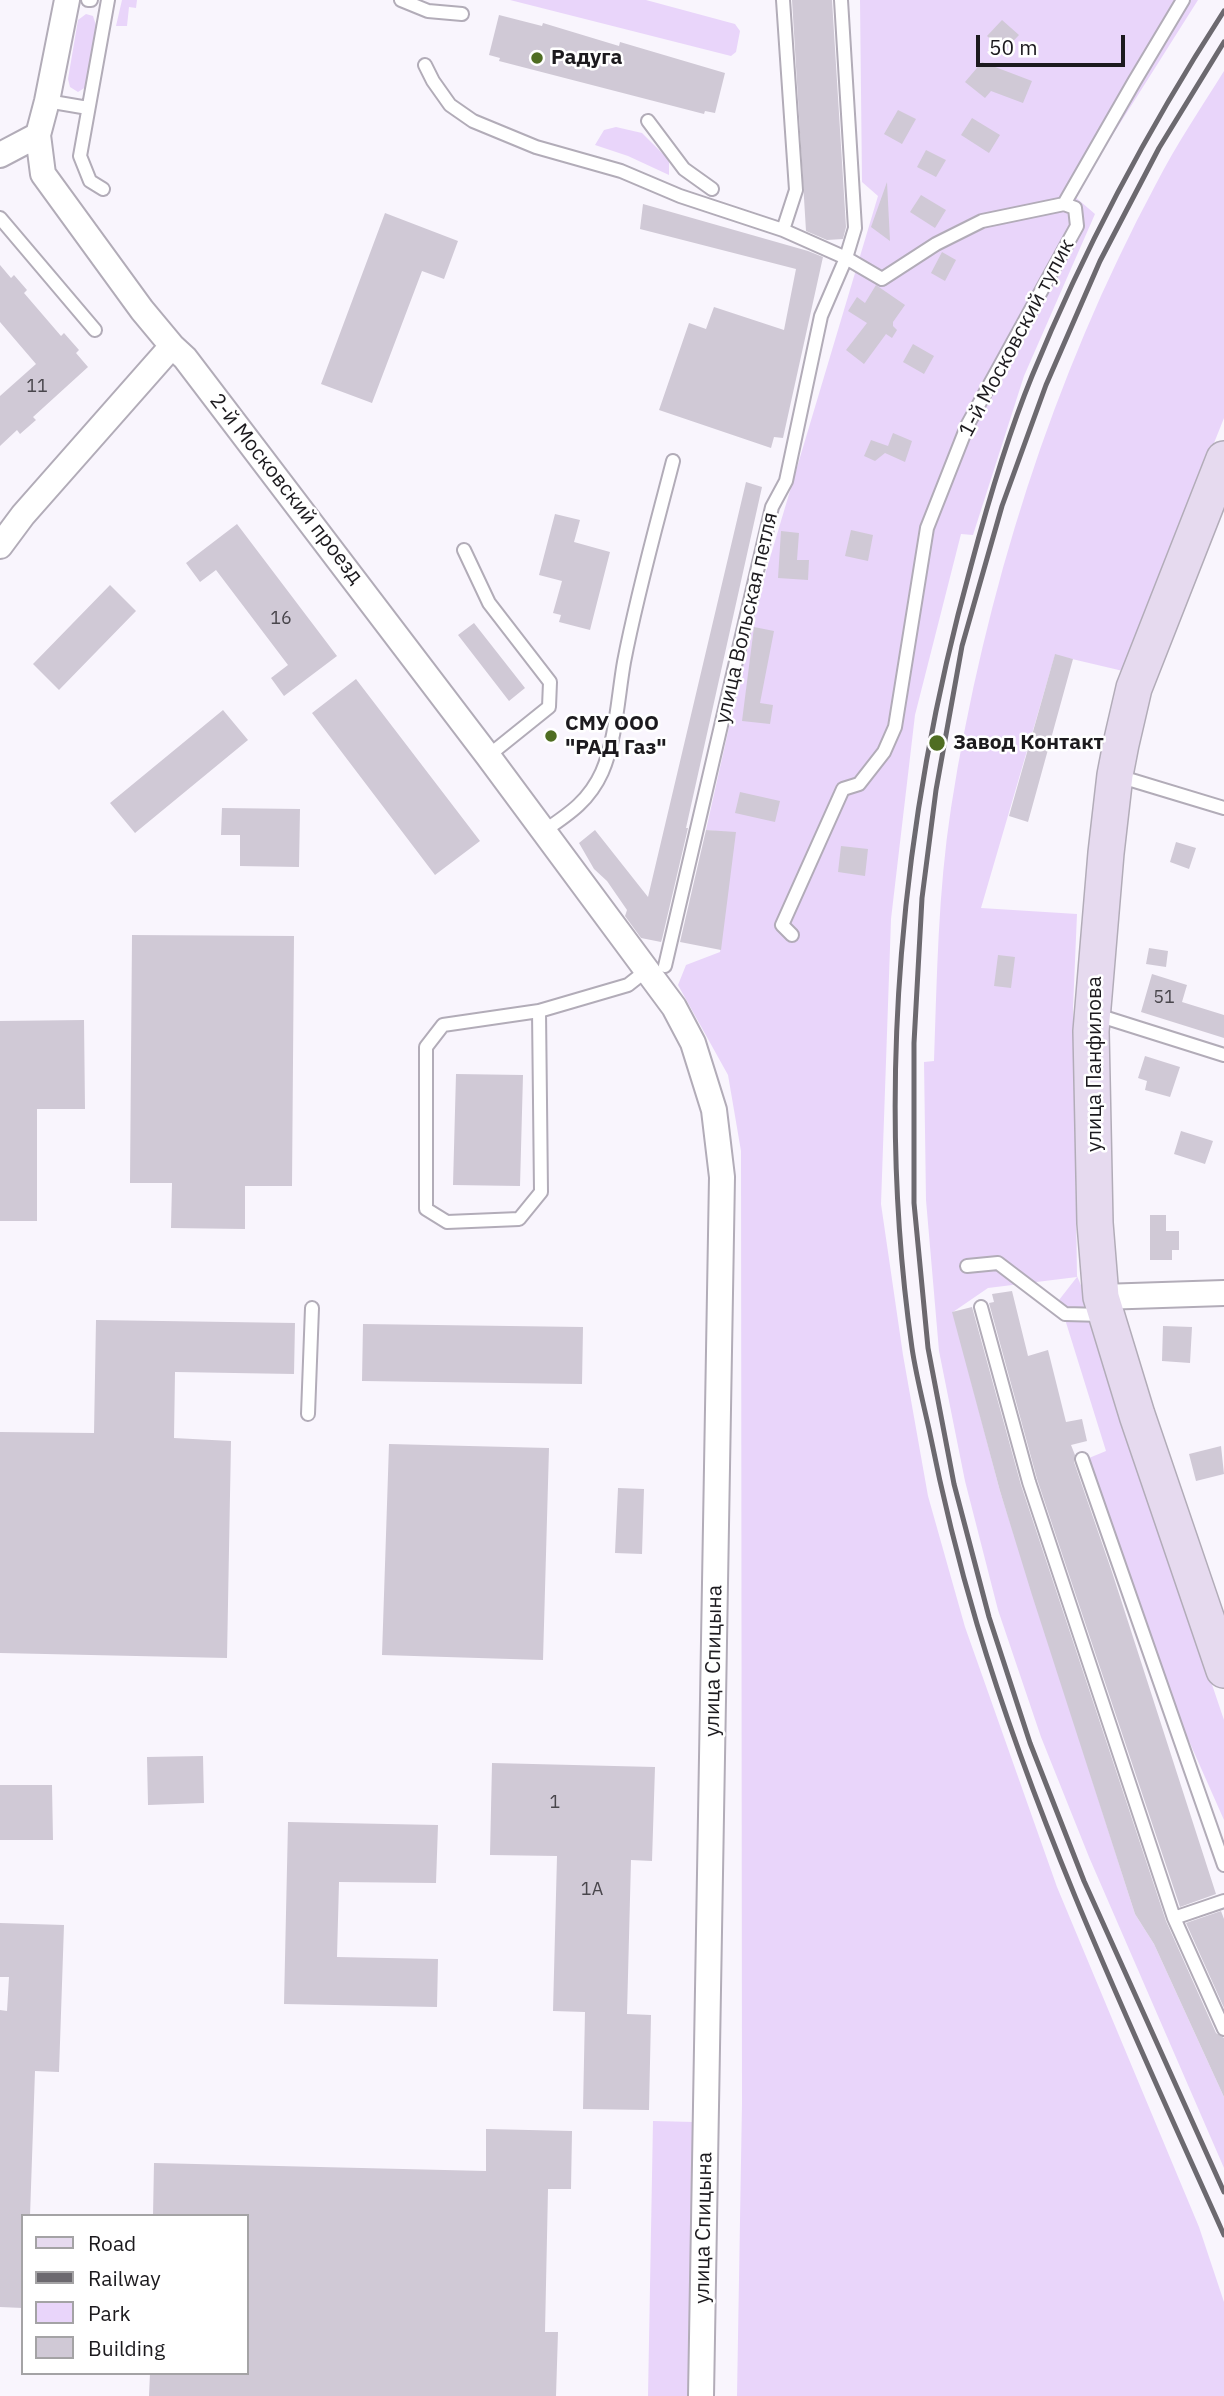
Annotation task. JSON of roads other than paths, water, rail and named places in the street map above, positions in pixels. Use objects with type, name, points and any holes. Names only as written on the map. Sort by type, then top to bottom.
[{"type":"main road","name":"улица Панфилова","points":[[1224,459],[1134,688],[1115,775],[1091,1013],[1095,1223],[1104,1306],[1137,1415],[1224,1670]]},
{"type":"street","name":"2-й Московский проезд","points":[[67,0],[38,135],[43,174],[134,299],[172,346],[186,358],[631,949]]},
{"type":"street","points":[[0,155],[38,135]]},
{"type":"street","points":[[1,541],[172,346]]},
{"type":"street","name":"улица Спицына","points":[[631,949],[656,968],[693,1043],[715,1110],[722,1177],[701,2396]]},
{"type":"street","points":[[1104,1306],[1224,1293]]},
{"type":"lane","points":[[103,189],[90,181],[80,156],[108,0]]},
{"type":"lane","points":[[401,0],[428,11],[463,14]]},
{"type":"lane","points":[[783,0],[796,190],[783,230]]},
{"type":"lane","name":"улица Вольская петля","points":[[656,968],[772,507],[786,481],[821,316],[846,258],[855,228],[842,0]]},
{"type":"lane","name":"1-й Московский тупик","points":[[1064,204],[1133,82],[1184,0]]},
{"type":"lane","points":[[425,65],[450,105],[473,121],[536,147],[621,171],[680,197],[783,230],[846,258]]},
{"type":"lane","points":[[47,101],[88,108]]},
{"type":"lane","points":[[648,121],[684,169],[712,189]]},
{"type":"lane","name":"1-й Московский тупик","points":[[792,935],[782,925],[843,789],[859,784],[884,752],[895,727],[926,528],[968,424],[1077,226],[1075,208],[1064,204],[982,221],[936,244],[882,279],[846,258]]},
{"type":"lane","points":[[0,218],[95,330]]},
{"type":"lane","points":[[544,831],[581,806],[602,772],[612,735],[624,662],[643,575],[673,460]]},
{"type":"lane","points":[[464,550],[489,603],[550,682],[549,707],[488,756]]},
{"type":"lane","points":[[1115,775],[1224,808]]},
{"type":"lane","points":[[539,1011],[541,1192],[519,1219],[447,1222],[426,1209],[426,1047],[443,1026],[539,1011],[628,985],[656,968]]},
{"type":"lane","points":[[1091,1013],[1224,1055]]},
{"type":"lane","points":[[967,1266],[998,1263],[1065,1314],[1104,1306]]},
{"type":"lane","points":[[981,1307],[1028,1482],[1174,1919],[1224,2029]]},
{"type":"lane","points":[[308,1414],[312,1308]]},
{"type":"lane","points":[[1082,1459],[1224,1865]]},
{"type":"lane","points":[[1174,1919],[1224,1901]]},
{"type":"railway","points":[[1224,11],[1119,189],[1052,329],[1006,446],[971,566],[947,661],[927,758],[901,954],[896,1053],[896,1152],[901,1250],[914,1358],[963,1576],[1002,1703],[1059,1857],[1123,2009],[1224,2235]]},
{"type":"railway","points":[[1224,42],[1159,148],[1100,261],[1046,385],[1002,506],[962,646],[936,790],[922,898],[914,1043],[914,1203],[928,1348],[954,1484],[989,1617],[1030,1743],[1084,1881],[1224,2192]]},
{"type":"place","name":"Радуга","points":[[537,58]]},
{"type":"place","name":"СМУ ООО \"РАД Газ\"","points":[[551,736]]},
{"type":"place","name":"Завод Контакт","points":[[937,743]]}]
